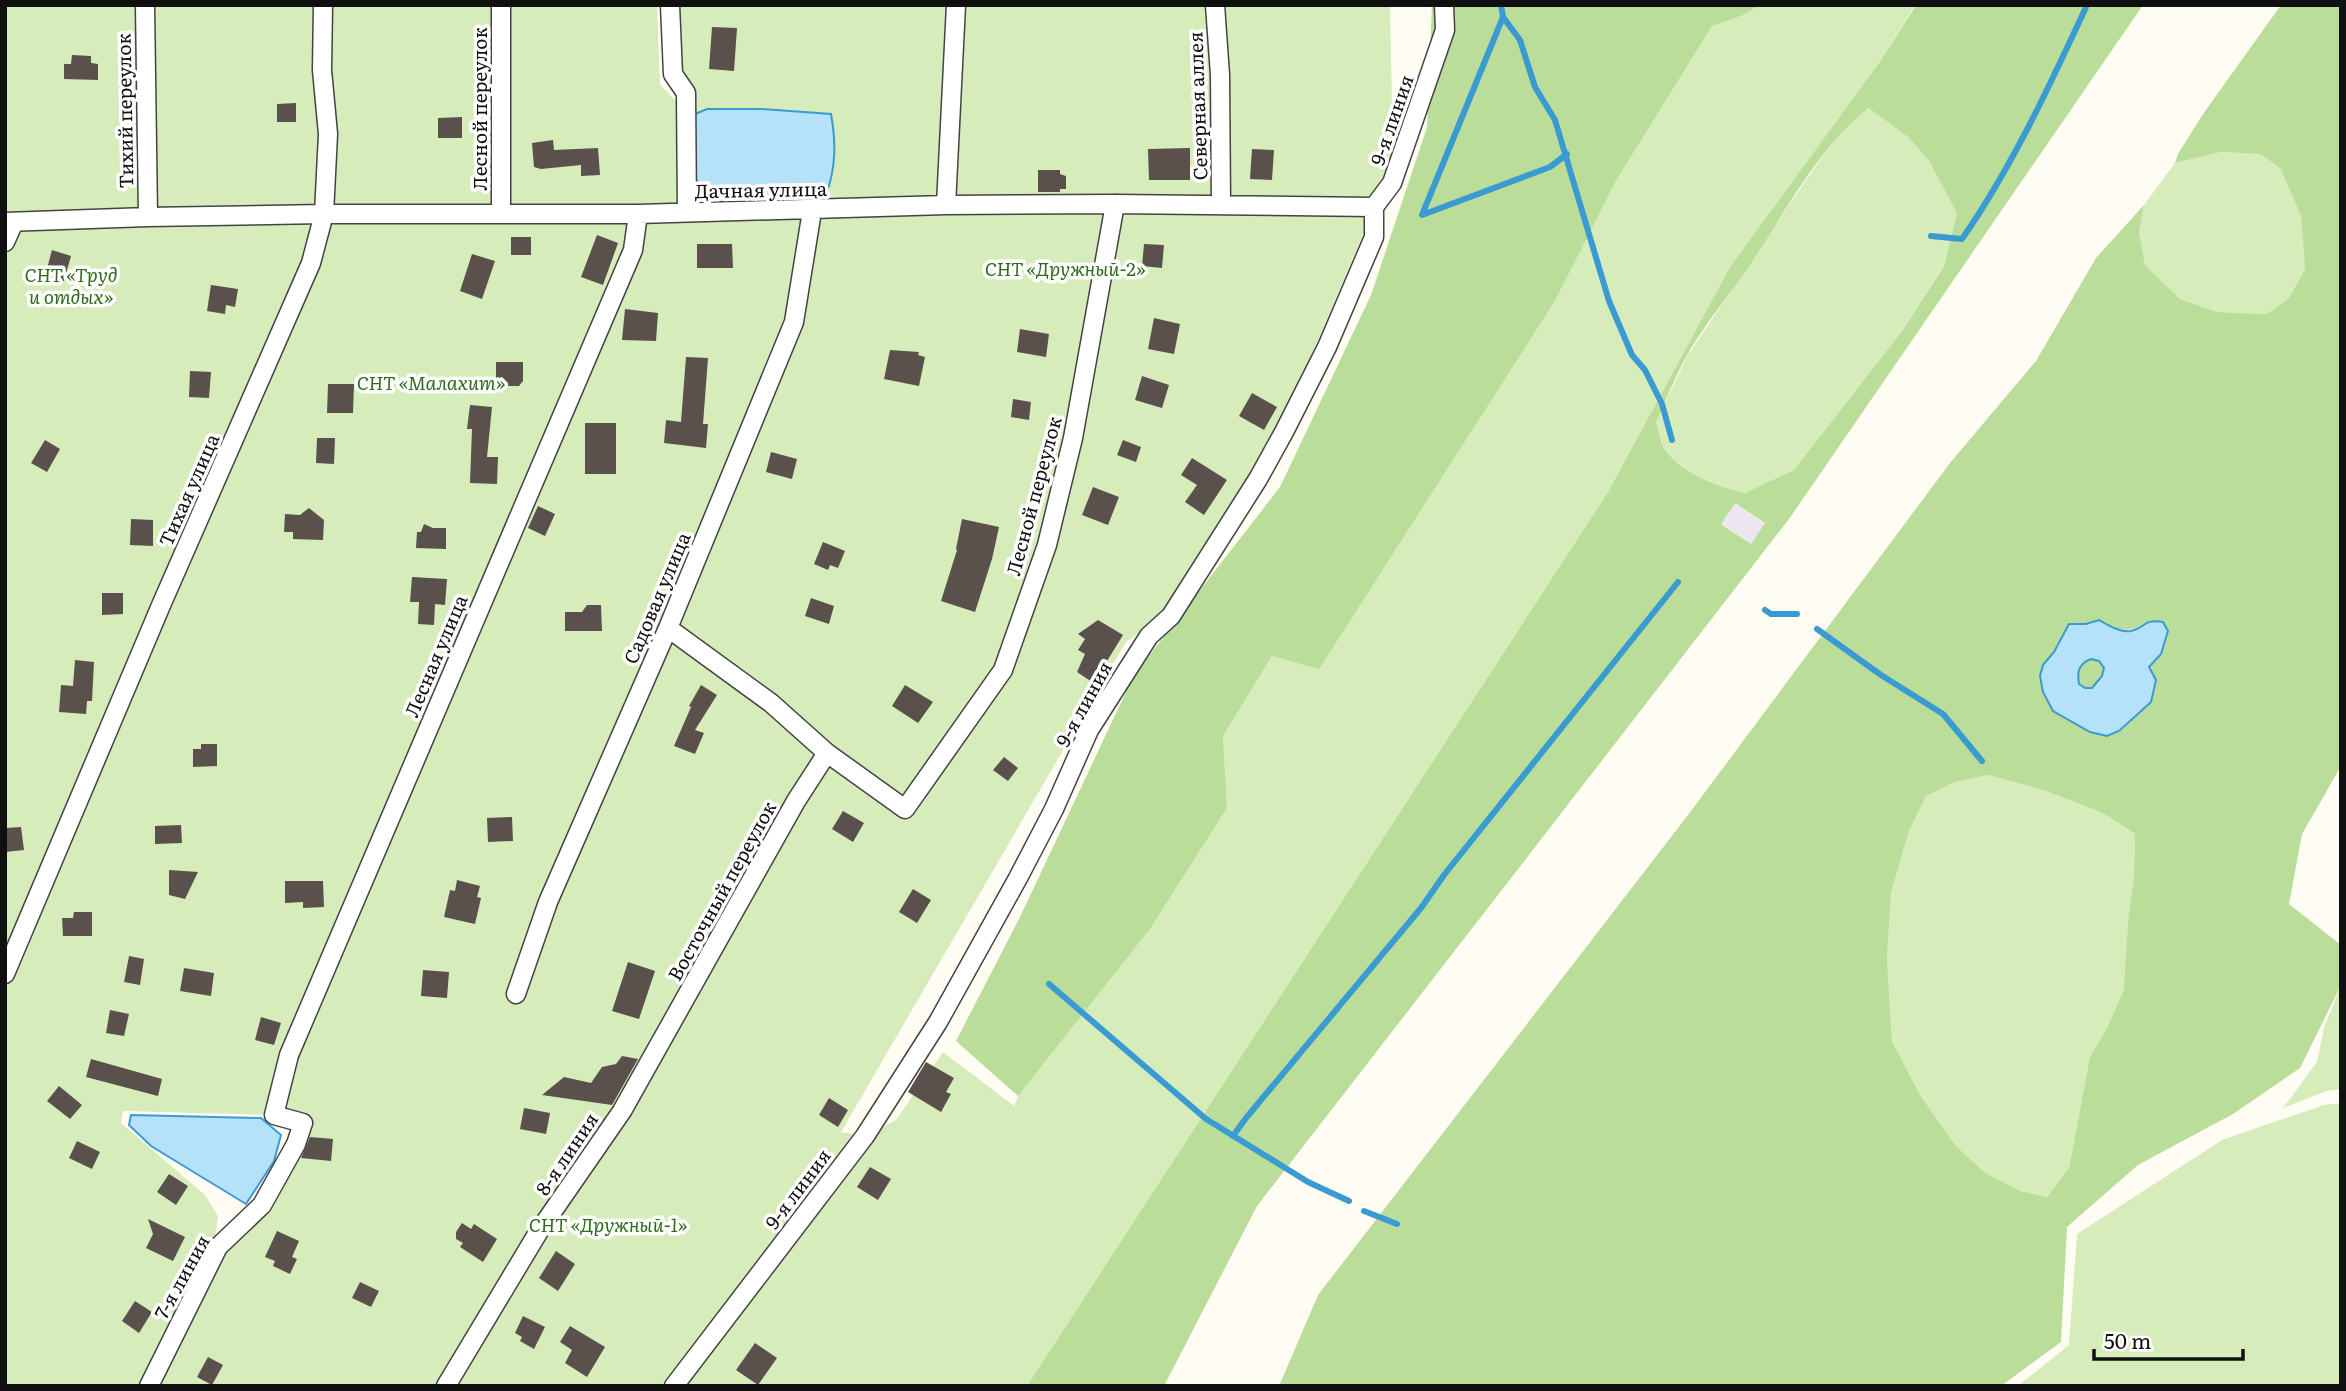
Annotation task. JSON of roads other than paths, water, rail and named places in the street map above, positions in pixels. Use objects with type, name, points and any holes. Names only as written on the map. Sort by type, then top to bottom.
[{"type":"street","name":"Тихий переулок","points":[[145,5],[148,217]]},
{"type":"street","name":"Тихая улица","points":[[5,974],[162,603],[311,263],[324,214],[328,134],[322,70],[323,5]]},
{"type":"street","name":"Лесной переулок","points":[[501,5],[501,213]]},
{"type":"street","points":[[670,5],[673,75],[686,93],[687,212]]},
{"type":"street","points":[[946,205],[956,5]]},
{"type":"street","name":"Северная аллея","points":[[1215,5],[1220,75],[1221,205]]},
{"type":"street","name":"9-я линия","points":[[674,1386],[865,1136],[938,1022],[1048,821],[1089,730],[1149,636],[1171,616],[1258,479],[1327,347],[1374,237],[1374,207],[1392,183],[1425,92],[1445,30],[1444,5]]},
{"type":"street","name":"Лесной переулок","points":[[827,753],[905,809],[1003,670],[1047,545],[1073,438],[1115,204]]},
{"type":"street","name":"Дачная улица","points":[[10,222],[324,214],[812,211],[946,205],[1374,207]]},
{"type":"street","name":"Садовая улица","points":[[516,994],[548,902],[668,628],[794,322],[812,211]]},
{"type":"street","name":"Лесная улица","points":[[303,1123],[274,1115],[289,1055],[633,250],[638,214]]},
{"type":"street","points":[[5,242],[10,222]]},
{"type":"street","points":[[668,628],[771,703],[827,753]]},
{"type":"street","name":"Восточный переулок","points":[[655,1052],[796,801],[827,753]]},
{"type":"street","name":"8-я линия","points":[[446,1386],[539,1231],[622,1111],[655,1052]]},
{"type":"street","name":"7-я линия","points":[[149,1386],[218,1247],[262,1205],[296,1144],[303,1123]]},
{"type":"water","points":[[707,109],[761,109],[831,114],[834,154],[827,192],[701,187],[695,178],[695,114]]},
{"type":"water","points":[[2099,620],[2123,631],[2131,631],[2156,621],[2163,622],[2168,631],[2161,654],[2149,667],[2156,680],[2151,702],[2119,731],[2107,736],[2090,732],[2053,711],[2043,692],[2040,676],[2043,665],[2054,652],[2069,624],[2086,624]],"holes":[[[2091,659],[2099,661],[2104,668],[2102,676],[2092,688],[2079,684],[2078,672],[2081,666]]]},
{"type":"water","points":[[131,1115],[261,1118],[281,1135],[274,1161],[246,1204],[151,1146],[129,1125]]},
{"type":"waterway","points":[[1501,5],[1503,17],[1520,40],[1535,87],[1555,120],[1609,301],[1632,355],[1645,370],[1662,404],[1672,440]]},
{"type":"waterway","points":[[1931,236],[1962,239],[2014,154],[2087,5]]},
{"type":"waterway","points":[[1503,17],[1422,215],[1550,167],[1567,154]]},
{"type":"waterway","points":[[1233,1136],[1421,908],[1444,875],[1678,582]]},
{"type":"waterway","points":[[1765,610],[1771,614],[1797,614]]},
{"type":"waterway","points":[[1817,629],[1881,675],[1943,714],[1982,761]]},
{"type":"waterway","points":[[1049,984],[1206,1119],[1308,1182],[1349,1201]]},
{"type":"waterway","points":[[1364,1211],[1397,1224]]},
{"type":"park label","name":"СНТ «Дружный-2»","points":[[1065,269]]},
{"type":"park label","name":"СНТ «Труд и отдых»","points":[[71,286]]},
{"type":"park label","name":"СНТ «Малахит»","points":[[431,383]]},
{"type":"park label","name":"СНТ «Дружный-1»","points":[[608,1225]]}]
